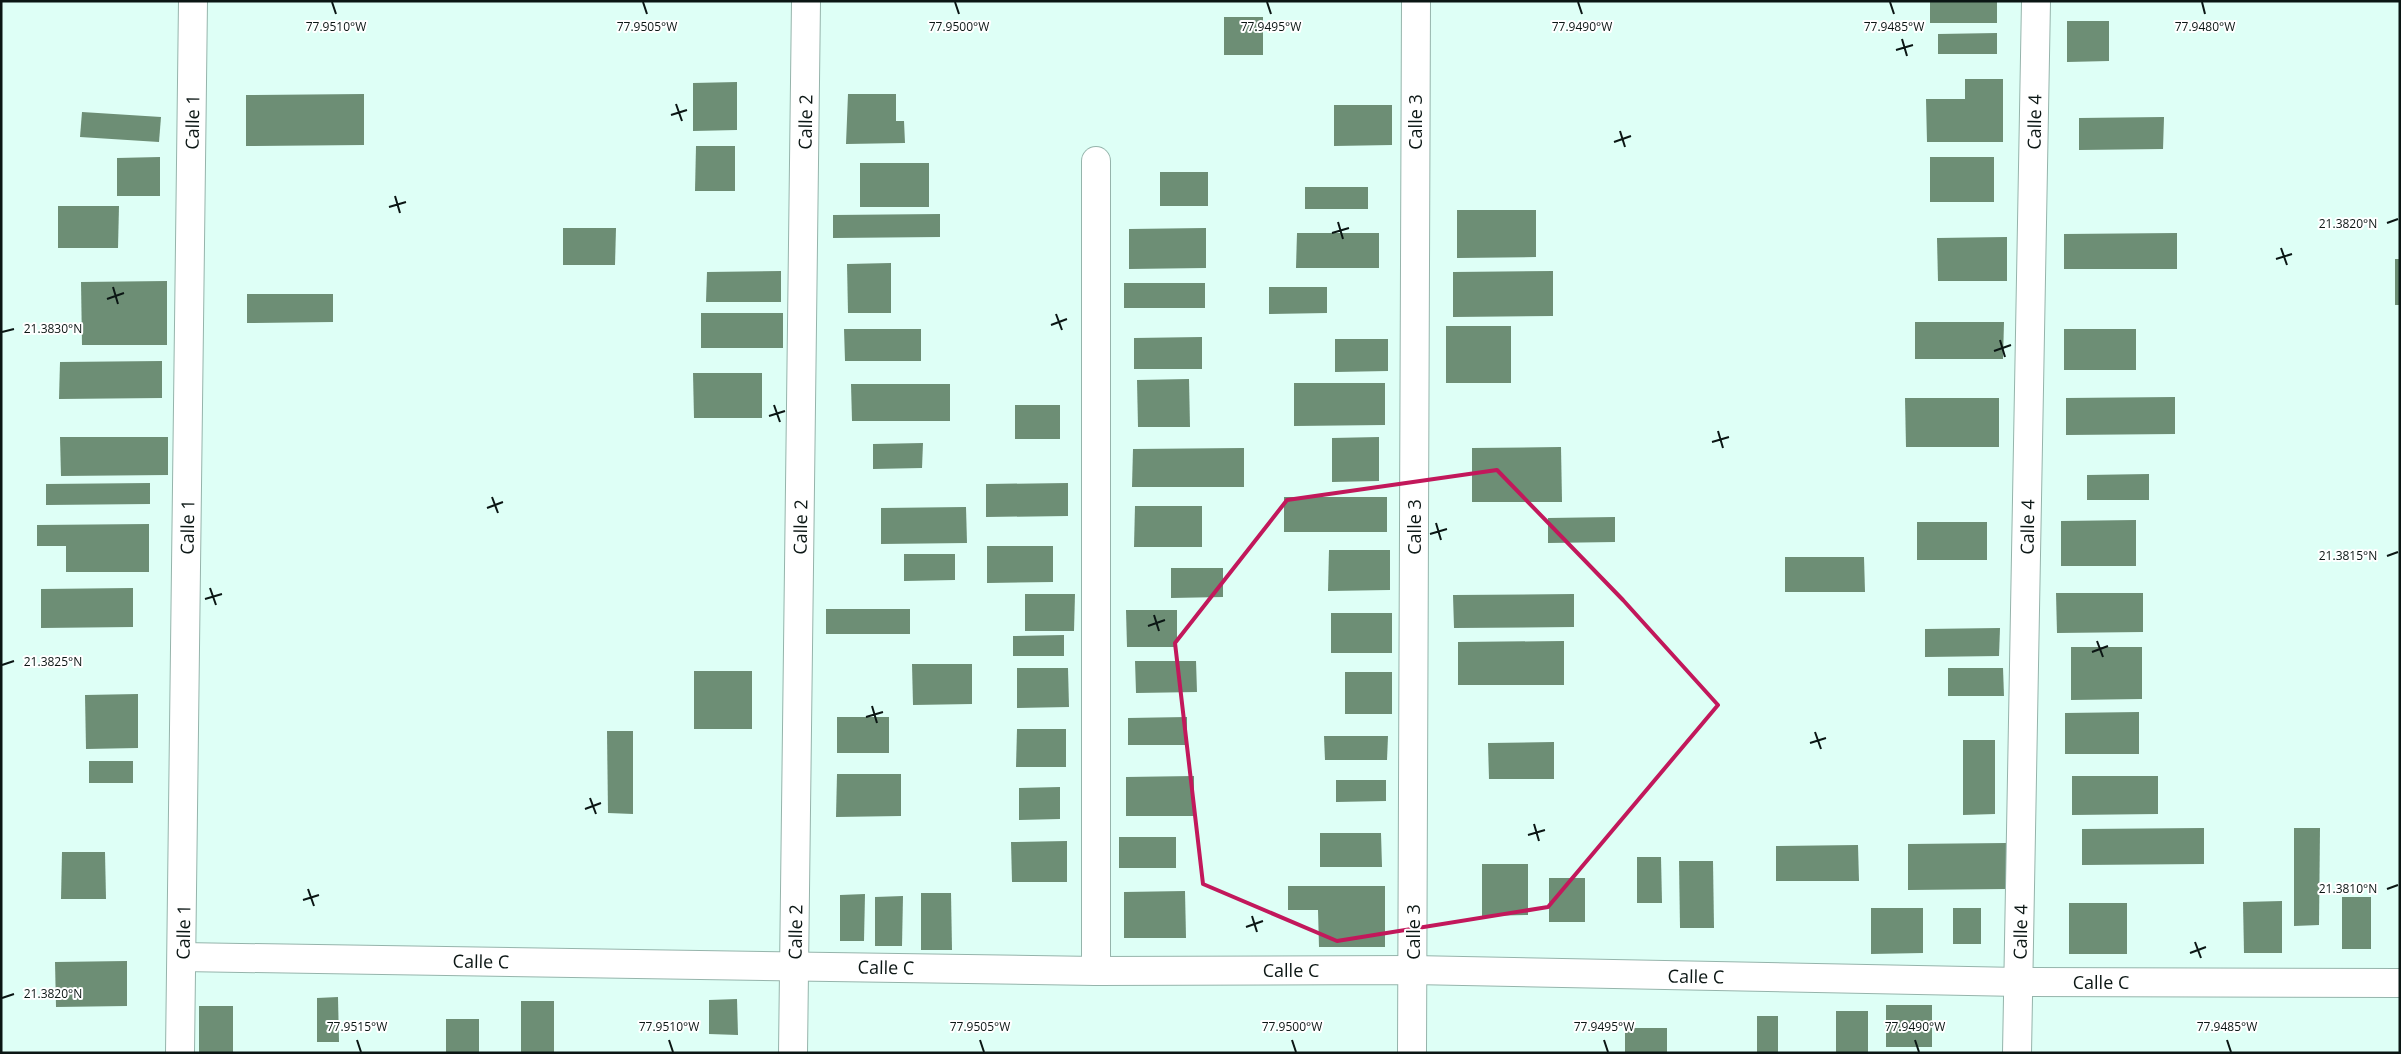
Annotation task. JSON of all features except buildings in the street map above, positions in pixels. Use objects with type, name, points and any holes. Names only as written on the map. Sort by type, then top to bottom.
[{"type":"street","name":"Calle 1","points":[[180,1053],[193,1]]},
{"type":"street","name":"Calle 2","points":[[794,1053],[806,1]]},
{"type":"street","name":"Calle 3","points":[[1412,1053],[1416,1]]},
{"type":"street","name":"Calle 4","points":[[2017,1053],[2036,1]]},
{"type":"street","points":[[1096,161],[1096,971]]},
{"type":"street","name":"Calle C","points":[[182,957],[1096,971],[1413,970],[2019,982],[2400,983]]},
{"type":"highlighted area","points":[[1497,470],[1623,600],[1718,705],[1548,907],[1337,941],[1203,884],[1175,643],[1287,500]]}]
